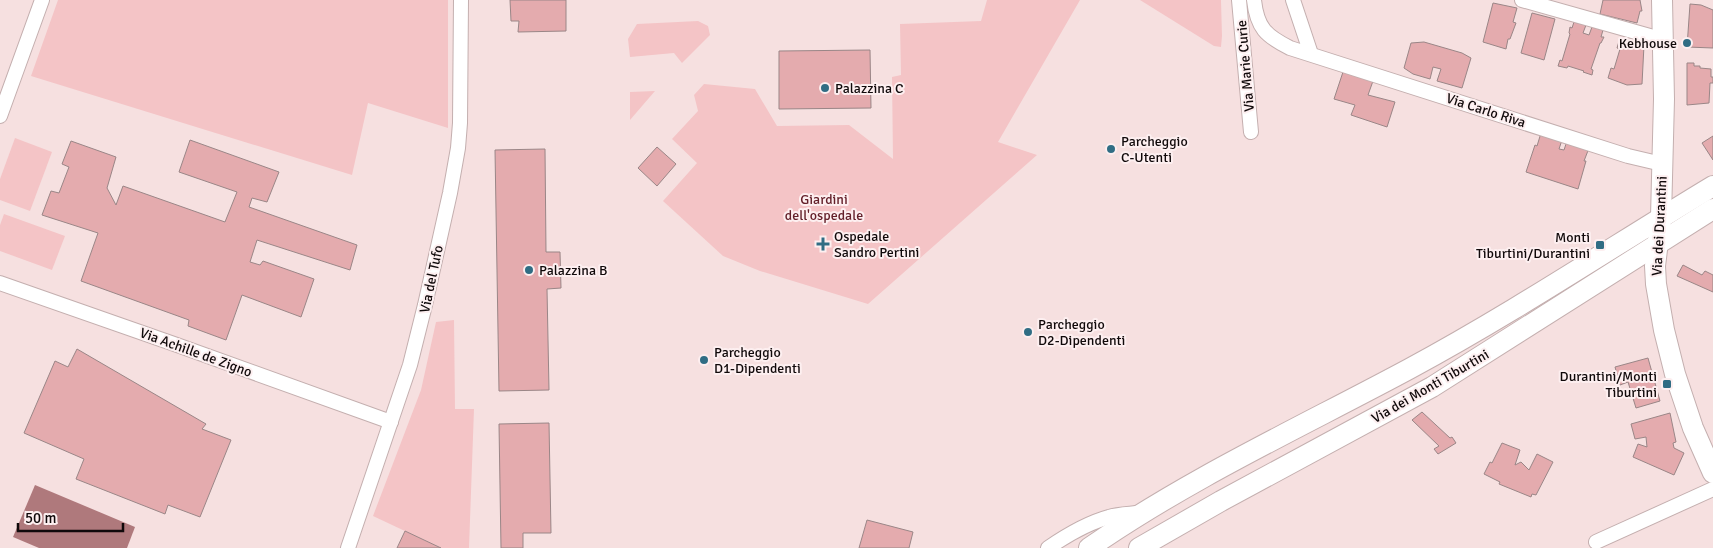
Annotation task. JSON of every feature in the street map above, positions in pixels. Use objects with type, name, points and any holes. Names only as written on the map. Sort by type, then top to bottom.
[{"type":"main road","name":"Via dei Durantini","points":[[1662,0],[1664,99],[1661,217],[1655,275],[1664,330],[1675,374],[1687,410],[1713,473]]},
{"type":"main road","name":"Via dei Monti Tiburtini","points":[[1089,548],[1143,513],[1221,467],[1436,354],[1713,186]]},
{"type":"main road","name":"Via dei Monti Tiburtini","points":[[1139,548],[1408,400],[1713,209]]},
{"type":"street","points":[[0,116],[42,0]]},
{"type":"street","name":"Via del Tufo","points":[[348,548],[418,336],[450,193],[458,148],[460,122],[460,0]]},
{"type":"street","name":"Via Marie Curie","points":[[1239,0],[1251,132]]},
{"type":"street","name":"Via Carlo Riva","points":[[1254,0],[1260,25],[1270,38],[1290,48],[1628,156],[1662,164]]},
{"type":"street","points":[[1294,0],[1311,54]]},
{"type":"street","points":[[1522,0],[1664,40]]},
{"type":"street","name":"Via Achille de Zigno","points":[[0,283],[391,422]]},
{"type":"street","points":[[1596,542],[1713,489]]},
{"type":"street","name":"Via dei Monti Tiburtini","points":[[1048,548],[1089,524],[1111,516],[1143,513]]},
{"type":"green space","points":[[58,0],[448,0],[448,128],[368,103],[352,175],[31,76]]},
{"type":"green space","name":"Giardini dell'ospedale","points":[[987,0],[1080,0],[998,142],[1037,155],[868,304],[760,271],[723,256],[663,201],[697,163],[672,139],[698,111],[694,95],[704,84],[755,89],[777,126],[849,125],[893,159],[892,77],[901,75],[900,24],[981,21]]},
{"type":"green space","points":[[1140,0],[1221,0],[1221,47],[1214,46]]},
{"type":"green space","points":[[698,21],[708,26],[710,35],[682,63],[674,53],[630,57],[628,39],[637,24]]},
{"type":"green space","points":[[655,91],[630,120],[630,92]]},
{"type":"green space","points":[[15,138],[52,152],[30,211],[0,200],[0,179]]},
{"type":"green space","points":[[4,214],[65,236],[52,270],[0,251],[0,225]]},
{"type":"green space","points":[[454,320],[455,409],[474,409],[469,548],[441,548],[373,516],[421,390],[436,322]]},
{"type":"shaded area","points":[[35,485],[135,527],[127,548],[39,548],[13,537]]},
{"type":"building","points":[[510,0],[566,0],[566,31],[518,32],[519,21],[511,21]]},
{"type":"building","points":[[1603,0],[1640,0],[1642,11],[1640,11],[1637,23],[1600,14]]},
{"type":"building","points":[[1493,3],[1517,8],[1513,22],[1516,23],[1510,39],[1508,39],[1506,49],[1483,42]]},
{"type":"building","points":[[1690,4],[1701,5],[1713,10],[1713,48],[1687,47]]},
{"type":"building","points":[[1532,13],[1555,19],[1544,60],[1521,53]]},
{"type":"building","points":[[1574,22],[1586,25],[1583,33],[1589,35],[1592,27],[1603,30],[1601,37],[1604,37],[1591,69],[1593,70],[1592,75],[1568,66],[1567,68],[1558,66],[1560,60],[1562,61],[1570,34],[1570,27],[1572,28]]},
{"type":"building","points":[[1620,38],[1644,45],[1642,84],[1627,85],[1608,78],[1611,68],[1614,69],[1620,49],[1617,48]]},
{"type":"building","points":[[1424,42],[1462,53],[1471,58],[1462,88],[1437,81],[1441,69],[1433,67],[1430,79],[1413,74],[1404,68],[1411,43]]},
{"type":"building","name":"Palazzina C","points":[[870,50],[871,108],[779,109],[779,51]]},
{"type":"building","points":[[1687,63],[1694,63],[1694,66],[1700,66],[1700,68],[1711,69],[1713,83],[1710,83],[1709,103],[1687,105]]},
{"type":"building","points":[[1343,72],[1373,81],[1368,95],[1395,102],[1387,127],[1351,115],[1355,105],[1334,99]]},
{"type":"building","points":[[1541,133],[1562,140],[1559,149],[1564,150],[1567,141],[1589,148],[1578,189],[1526,172]]},
{"type":"building","points":[[1713,136],[1713,160],[1702,143]]},
{"type":"building","points":[[190,140],[279,172],[267,202],[252,198],[249,207],[357,245],[350,270],[257,240],[250,262],[260,265],[263,261],[314,279],[301,317],[242,295],[226,340],[188,326],[189,320],[81,281],[98,233],[42,215],[51,191],[59,193],[69,167],[62,164],[71,141],[116,157],[107,188],[116,205],[123,186],[225,222],[237,192],[179,172]]},
{"type":"building","points":[[657,147],[676,164],[657,186],[638,168]]},
{"type":"building","name":"Palazzina B","points":[[545,149],[546,252],[560,252],[561,288],[547,289],[549,390],[499,391],[495,150]]},
{"type":"building","points":[[1683,265],[1702,275],[1705,271],[1713,275],[1713,292],[1677,276]]},
{"type":"building","points":[[77,349],[206,424],[202,429],[231,440],[200,517],[168,505],[165,514],[76,479],[84,459],[24,433],[55,361],[68,367]]},
{"type":"building","points":[[1648,358],[1660,401],[1636,408],[1628,382],[1620,385],[1615,367]]},
{"type":"building","points":[[1422,412],[1450,438],[1452,437],[1456,443],[1438,454],[1434,449],[1439,446],[1412,420]]},
{"type":"building","points":[[1670,413],[1676,442],[1673,443],[1674,448],[1684,453],[1674,475],[1633,457],[1638,444],[1647,447],[1646,437],[1635,439],[1631,424]]},
{"type":"building","points":[[549,423],[551,533],[523,533],[523,548],[501,548],[499,424]]},
{"type":"building","points":[[1502,443],[1520,450],[1515,465],[1521,462],[1529,470],[1537,454],[1553,462],[1536,495],[1532,494],[1531,497],[1499,484],[1500,482],[1484,474]]},
{"type":"building","points":[[867,520],[913,532],[909,548],[859,548]]},
{"type":"building","points":[[405,531],[441,548],[397,548]]},
{"type":"place","name":"Kebhouse","points":[[1687,43]]},
{"type":"place","name":"Palazzina C","points":[[825,88]]},
{"type":"place","name":"Parcheggio C-Utenti","points":[[1111,149]]},
{"type":"place","name":"Ospedale Sandro Pertini","points":[[823,244]]},
{"type":"place","name":"Monti Tiburtini/Durantini","points":[[1600,245]]},
{"type":"place","name":"Palazzina B","points":[[529,270]]},
{"type":"place","name":"Parcheggio D2-Dipendenti","points":[[1028,332]]},
{"type":"place","name":"Parcheggio D1-Dipendenti","points":[[704,360]]},
{"type":"place","name":"Durantini/Monti Tiburtini","points":[[1667,384]]}]
